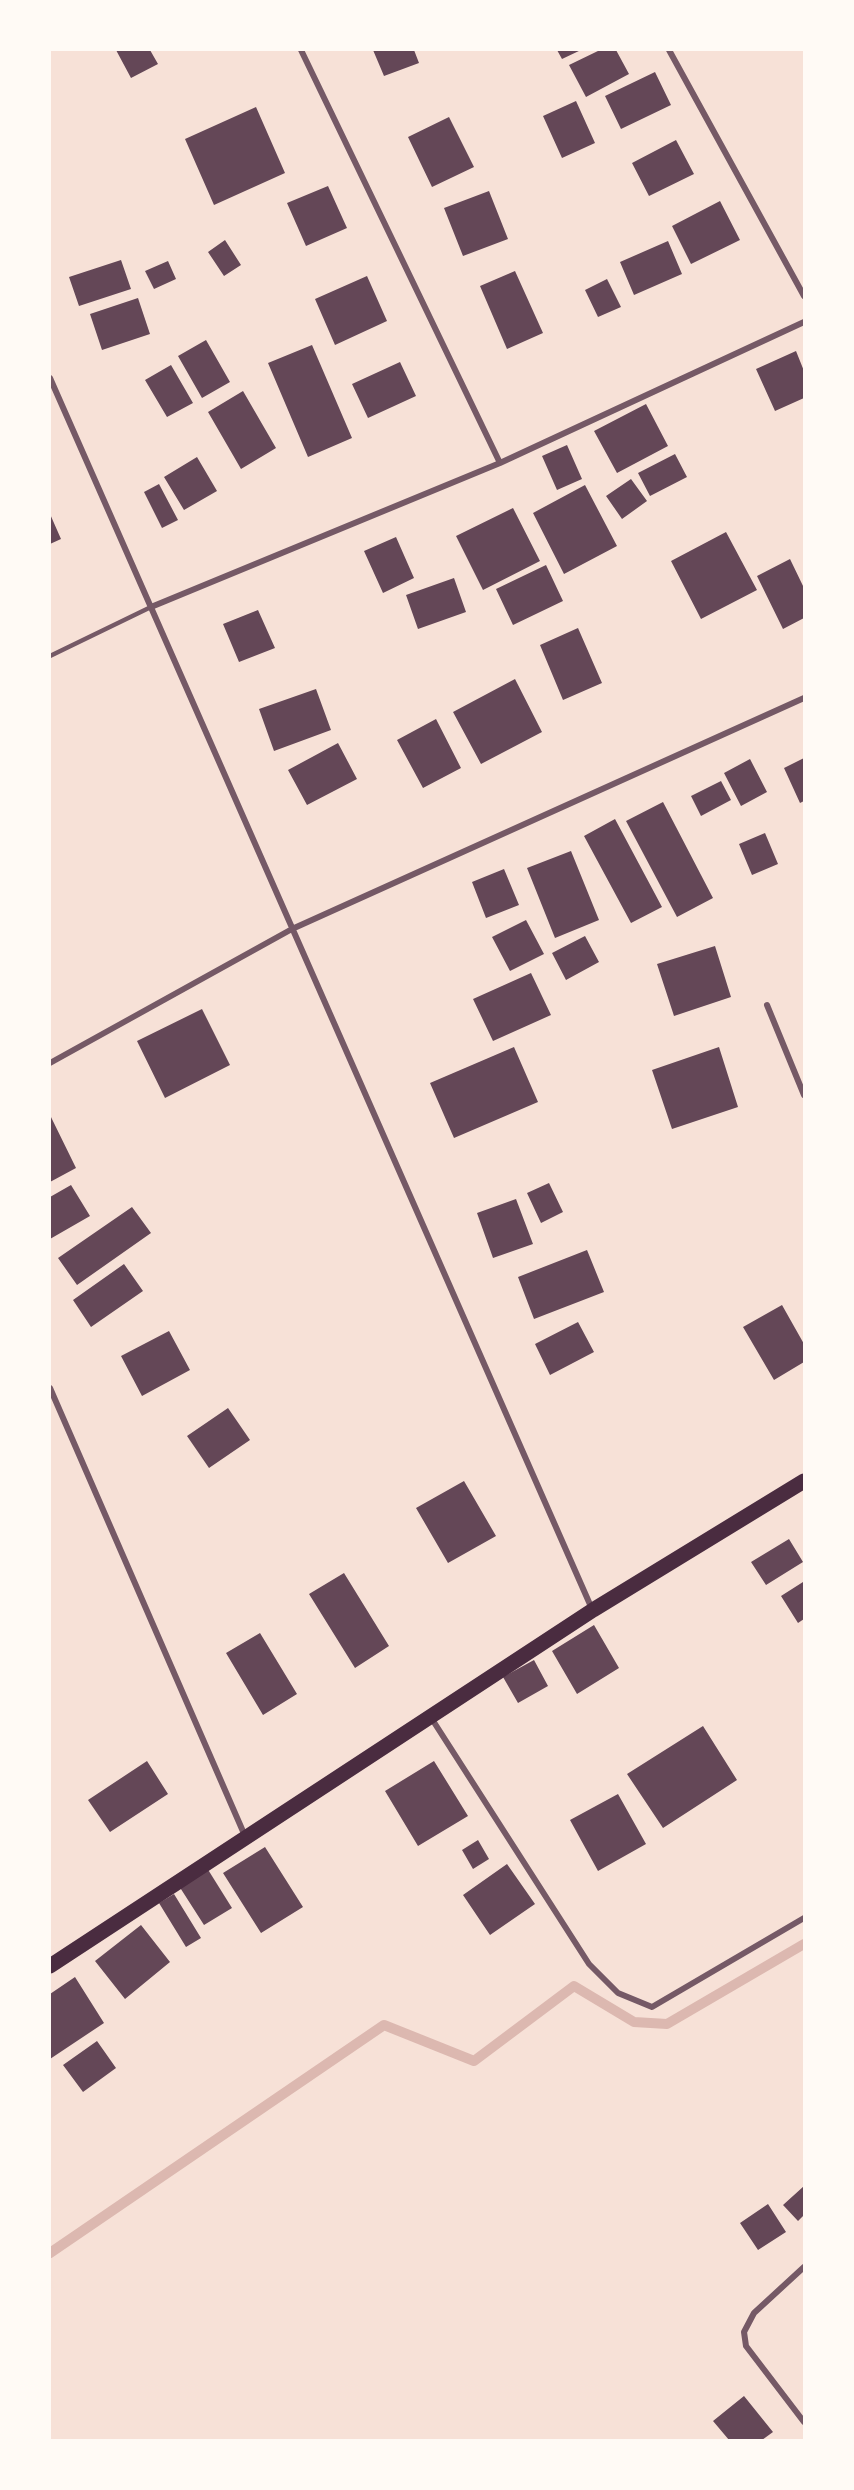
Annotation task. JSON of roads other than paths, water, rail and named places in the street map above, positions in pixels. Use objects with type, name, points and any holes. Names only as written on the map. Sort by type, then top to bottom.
[{"type":"main road","points":[[50,1965],[593,1610],[804,1481]]},
{"type":"street","points":[[301,50],[500,463]]},
{"type":"street","points":[[669,50],[804,296]]},
{"type":"street","points":[[151,607],[500,463],[804,322]]},
{"type":"street","points":[[50,378],[593,1610]]},
{"type":"street","points":[[50,1063],[292,929],[804,698]]},
{"type":"street","points":[[767,1005],[804,1095]]},
{"type":"street","points":[[50,1391],[246,1836]]},
{"type":"street","points":[[430,1716],[589,1964],[618,1993],[652,2007],[804,1918]]},
{"type":"street","points":[[804,2267],[754,2313],[744,2332],[746,2346],[804,2422]]},
{"type":"lane","points":[[50,656],[151,607]]},
{"type":"waterway","points":[[50,2253],[384,2025],[474,2061],[574,1986],[634,2022],[667,2024],[804,1944]]}]
